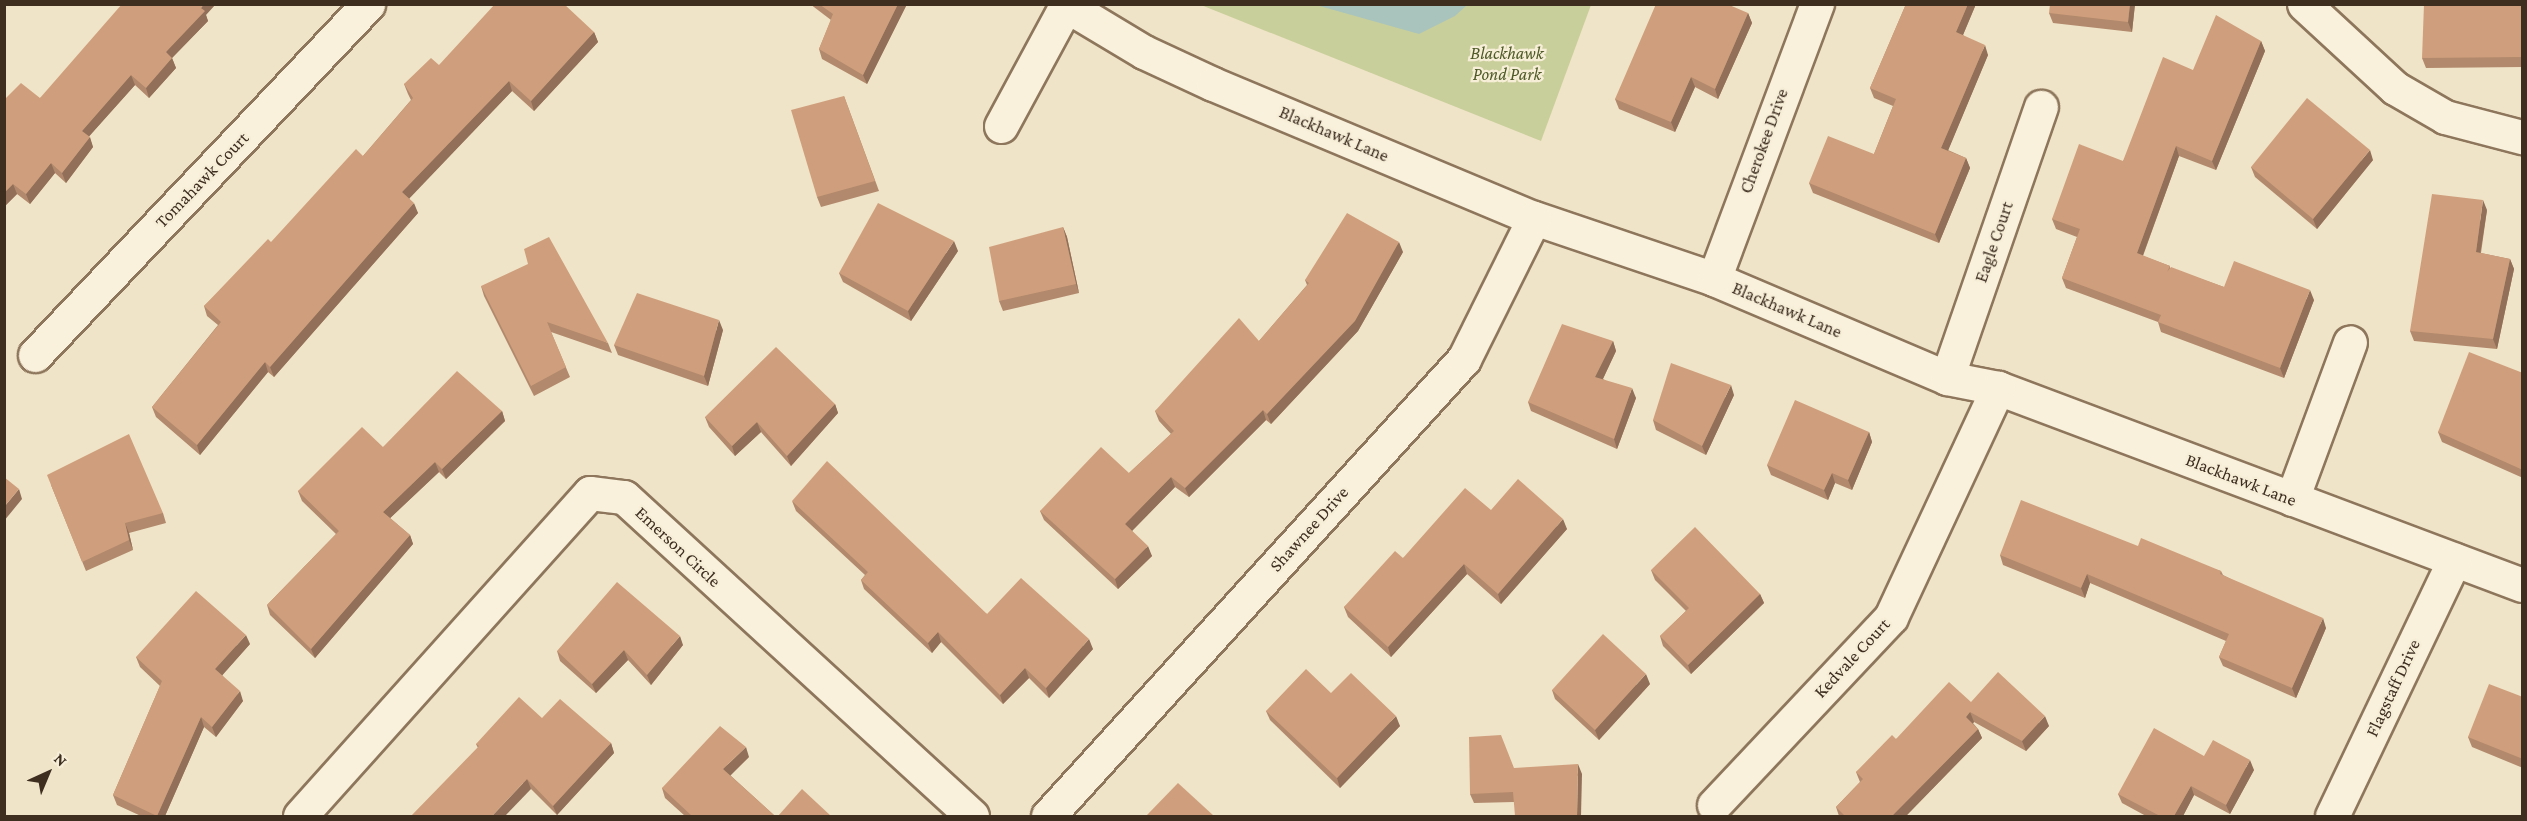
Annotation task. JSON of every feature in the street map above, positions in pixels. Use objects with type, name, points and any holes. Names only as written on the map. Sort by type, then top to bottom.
[{"type":"street","name":"Tomahawk Court","points":[[35,355],[368,4]]},
{"type":"street","name":"Cherokee Drive","points":[[1714,279],[1817,4]]},
{"type":"street","points":[[2304,4],[2395,88],[2445,117],[2523,137]]},
{"type":"street","name":"Blackhawk Lane","points":[[1065,5],[1144,52],[1213,84],[1534,218],[1714,279],[1947,378],[1998,388],[2523,585]]},
{"type":"street","points":[[1001,126],[1065,5]]},
{"type":"street","name":"Eagle Court","points":[[1947,378],[2041,107]]},
{"type":"street","name":"Shawnee Drive","points":[[1047,816],[1464,359],[1534,218]]},
{"type":"street","points":[[2292,499],[2350,342]]},
{"type":"street","name":"Kedvale Court","points":[[1714,805],[1891,616],[1998,388]]},
{"type":"street","name":"Emerson Circle","points":[[300,816],[590,493],[624,497],[972,816]]},
{"type":"street","name":"Flagstaff Drive","points":[[2332,816],[2454,560]]},
{"type":"green space","name":"Blackhawk Pond Park","points":[[1201,5],[1591,5],[1541,141]]},
{"type":"water","points":[[1467,4],[1455,16],[1419,34],[1316,5]]},
{"type":"building","points":[[122,4],[204,4],[201,8],[205,11],[166,52],[172,58],[146,88],[131,75],[82,131],[90,137],[62,173],[51,163],[26,194],[13,184],[4,193],[4,100],[21,83],[40,98]]},
{"type":"building","points":[[495,4],[564,4],[594,32],[531,101],[509,81],[402,192],[414,203],[270,367],[265,362],[197,445],[152,407],[221,322],[204,306],[268,239],[271,242],[356,149],[363,156],[413,98],[404,84],[431,58],[439,65]]},
{"type":"building","points":[[819,4],[898,4],[863,75],[819,49],[833,14]]},
{"type":"building","points":[[1656,4],[1727,4],[1748,13],[1715,89],[1691,77],[1671,122],[1615,99]]},
{"type":"building","points":[[1906,4],[1968,4],[1956,32],[1985,45],[1941,148],[1966,158],[1935,234],[1809,183],[1828,136],[1874,154],[1896,99],[1870,88]]},
{"type":"building","points":[[2050,4],[2130,4],[2128,22],[2049,13]]},
{"type":"building","points":[[2424,4],[2523,4],[2523,57],[2422,58]]},
{"type":"building","points":[[2216,15],[2261,41],[2212,161],[2176,146],[2137,253],[2170,266],[2167,272],[2171,267],[2224,287],[2234,261],[2310,290],[2280,368],[2158,322],[2161,315],[2062,278],[2080,229],[2052,219],[2079,144],[2123,161],[2163,57],[2193,70]]},
{"type":"building","points":[[844,96],[875,181],[817,197],[791,110]]},
{"type":"building","points":[[2307,98],[2370,150],[2313,219],[2251,167]]},
{"type":"building","points":[[2432,194],[2483,200],[2476,252],[2510,259],[2493,339],[2410,331]]},
{"type":"building","points":[[878,203],[954,241],[908,311],[839,273]]},
{"type":"building","points":[[1347,213],[1399,242],[1355,321],[1267,414],[1263,410],[1185,488],[1171,477],[1125,524],[1148,546],[1115,579],[1040,511],[1101,447],[1129,473],[1174,431],[1155,411],[1239,318],[1259,341],[1309,283],[1305,280]]},
{"type":"building","points":[[1063,227],[1076,284],[999,301],[989,247]]},
{"type":"building","points":[[549,237],[608,343],[547,322],[566,367],[531,386],[481,286],[528,264],[524,249]]},
{"type":"building","points":[[637,293],[719,320],[704,376],[614,345]]},
{"type":"building","points":[[1562,324],[1613,341],[1595,377],[1632,388],[1614,439],[1528,402]]},
{"type":"building","points":[[776,347],[835,404],[787,456],[757,422],[732,446],[705,417]]},
{"type":"building","points":[[2469,352],[2523,373],[2523,470],[2438,432]]},
{"type":"building","points":[[1671,363],[1731,385],[1702,446],[1653,420]]},
{"type":"building","points":[[457,371],[502,411],[442,469],[435,462],[383,512],[410,535],[311,649],[267,605],[339,531],[298,491],[362,427],[383,447]]},
{"type":"building","points":[[1795,400],[1869,432],[1848,480],[1832,473],[1824,490],[1767,465]]},
{"type":"building","points":[[129,434],[163,513],[125,523],[129,540],[82,562],[47,475]]},
{"type":"building","points":[[827,461],[987,614],[1021,578],[1089,639],[1046,688],[1025,668],[1000,695],[938,632],[928,643],[861,580],[868,572],[792,501]]},
{"type":"building","points":[[4,477],[19,489],[4,507]]},
{"type":"building","points":[[1518,479],[1563,519],[1498,594],[1464,564],[1388,647],[1344,607],[1395,551],[1403,558],[1465,488],[1491,510]]},
{"type":"building","points":[[2021,500],[2138,546],[2141,538],[2221,571],[2220,574],[2323,618],[2292,688],[2219,657],[2229,634],[2087,574],[2081,588],[2000,555]]},
{"type":"building","points":[[1695,527],[1760,594],[1688,665],[1660,636],[1689,608],[1651,570]]},
{"type":"building","points":[[617,582],[680,636],[647,675],[624,650],[592,684],[557,651]]},
{"type":"building","points":[[196,591],[246,635],[215,669],[240,691],[212,727],[201,717],[157,816],[113,795],[162,681],[136,657]]},
{"type":"building","points":[[1603,634],[1646,674],[1595,730],[1552,690]]},
{"type":"building","points":[[1306,669],[1331,693],[1351,673],[1396,716],[1337,778],[1266,711]]},
{"type":"building","points":[[1998,672],[2045,716],[2022,741],[1970,712],[1966,717],[1978,729],[1892,816],[1845,816],[1836,807],[1863,779],[1856,772],[1892,735],[1896,739],[1949,682],[1971,702]]},
{"type":"building","points":[[2489,684],[2523,697],[2523,759],[2468,737]]},
{"type":"building","points":[[519,697],[542,718],[560,699],[611,743],[553,806],[527,779],[492,816],[411,816],[479,746],[476,744]]},
{"type":"building","points":[[720,726],[746,747],[723,769],[775,816],[692,816],[662,788]]},
{"type":"building","points":[[2154,728],[2204,756],[2213,740],[2250,760],[2226,805],[2191,786],[2174,816],[2160,816],[2118,794]]},
{"type":"building","points":[[1501,735],[1514,768],[1578,764],[1577,816],[1515,816],[1513,792],[1470,794],[1469,737]]},
{"type":"building","points":[[1178,783],[1214,816],[1146,816]]},
{"type":"building","points":[[802,789],[831,816],[778,816]]}]
